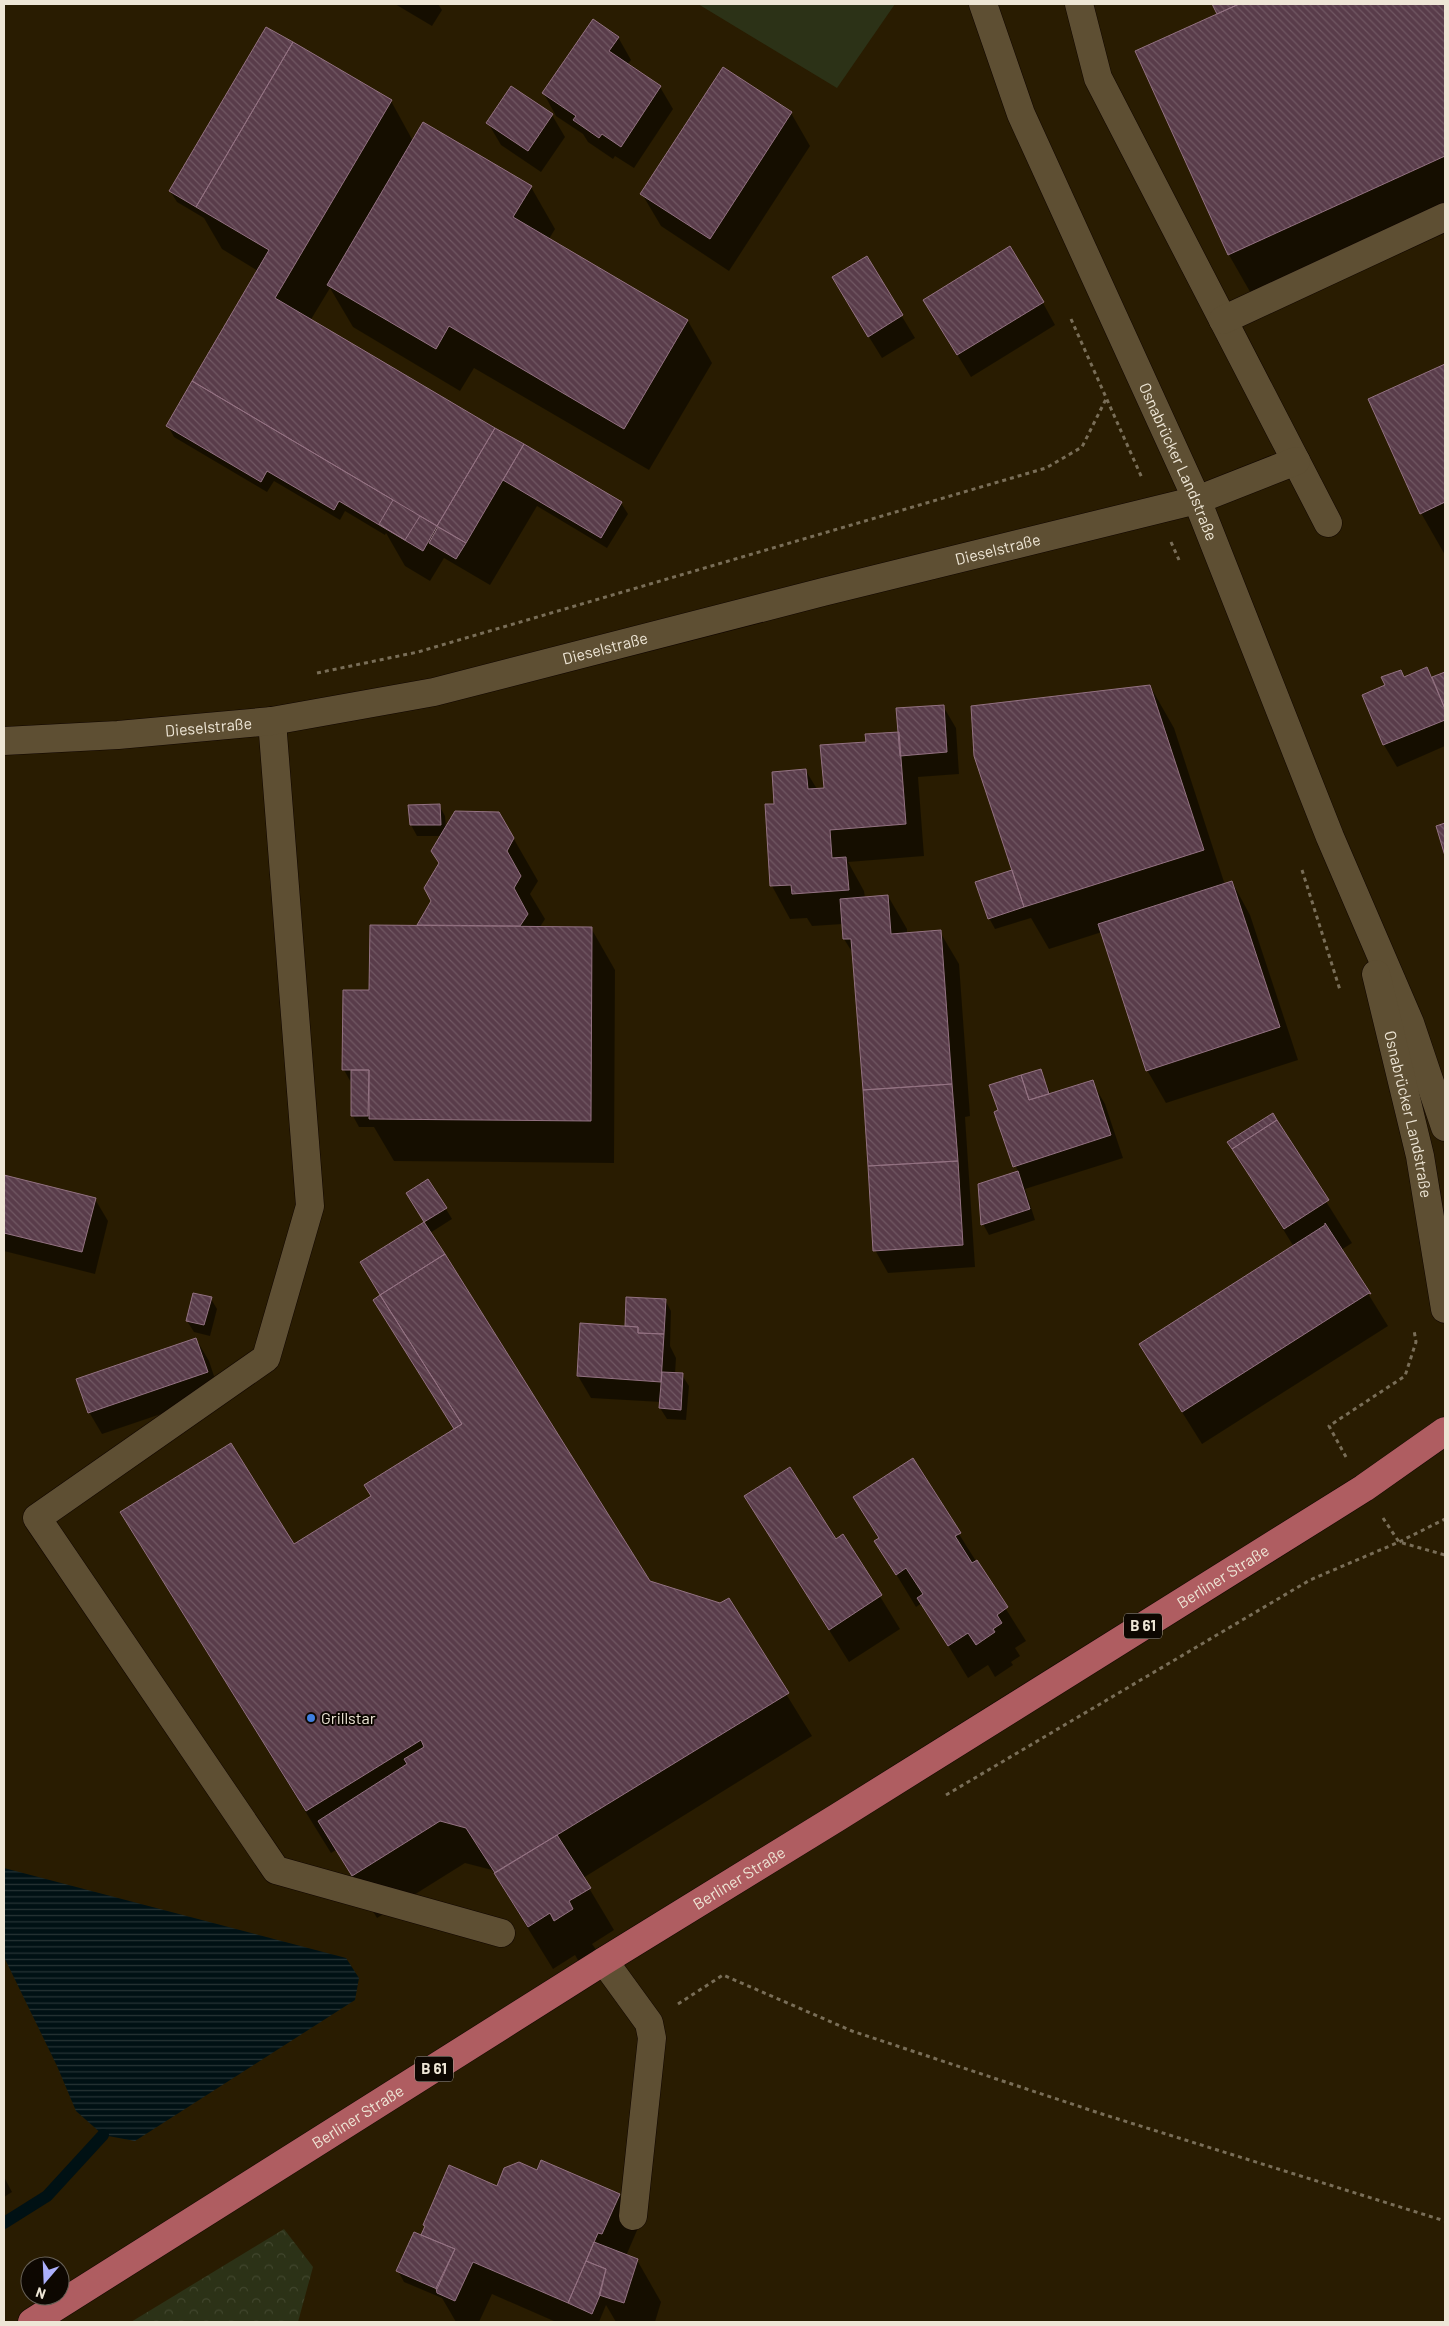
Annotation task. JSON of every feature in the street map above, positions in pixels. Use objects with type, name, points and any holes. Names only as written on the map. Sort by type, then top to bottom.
[{"type":"main road","name":"Berliner Straße","points":[[32,2322],[604,1961],[838,1818],[1364,1488],[1445,1431]]},
{"type":"street","name":"Osnabrücker Landstraße","points":[[983,4],[1021,114],[1197,500],[1365,922],[1410,1023],[1445,1127]]},
{"type":"street","points":[[1079,4],[1098,78],[1328,523]]},
{"type":"street","points":[[1223,320],[1445,217]]},
{"type":"street","name":"Dieselstraße","points":[[4,741],[118,735],[272,721],[434,692],[1197,500],[1296,461]]},
{"type":"street","points":[[272,721],[310,1206],[266,1358],[37,1518],[276,1870],[501,1933]]},
{"type":"street","name":"Osnabrücker Landstraße","points":[[1365,922],[1387,1025],[1420,1156],[1445,1309]]},
{"type":"street","points":[[604,1961],[649,2022],[652,2038],[633,2216]]},
{"type":"path","points":[[1068,310],[1180,563]]},
{"type":"path","points":[[311,675],[418,652],[1046,468],[1082,447],[1106,399]]},
{"type":"path","points":[[1302,869],[1342,998]]},
{"type":"path","points":[[1413,1322],[1416,1342],[1405,1376],[1330,1426],[1364,1488],[1399,1542],[1445,1555]]},
{"type":"path","points":[[941,1798],[1310,1580],[1399,1542],[1445,1519]]},
{"type":"path","points":[[649,2022],[722,1975],[852,2031],[1102,2114],[1445,2221]]},
{"type":"green space","points":[[698,4],[895,4],[837,88]]},
{"type":"green space","points":[[284,2229],[313,2267],[298,2322],[131,2322]]},
{"type":"shaded area","points":[[4,1868],[346,1958],[359,1978],[355,2000],[135,2141],[103,2135],[76,2111],[57,2066],[4,1957]]},
{"type":"building","points":[[1212,4],[1239,4],[1217,14]]},
{"type":"building","points":[[1239,4],[1445,4],[1445,156],[1228,255],[1135,51]]},
{"type":"building","points":[[593,19],[619,37],[609,51],[661,86],[621,147],[602,134],[599,138],[573,120],[576,116],[542,93]]},
{"type":"building","points":[[266,27],[293,42],[196,207],[169,191]]},
{"type":"building","points":[[293,42],[392,100],[275,298],[495,428],[437,526],[420,516],[405,540],[379,524],[393,500],[192,381],[269,250],[196,207]]},
{"type":"building","points":[[723,67],[792,112],[710,239],[640,194]]},
{"type":"building","points":[[511,86],[553,114],[528,151],[486,123]]},
{"type":"building","points":[[423,122],[532,186],[513,217],[688,320],[624,429],[449,326],[436,349],[327,285]]},
{"type":"building","points":[[1010,246],[1044,302],[957,355],[923,300]]},
{"type":"building","points":[[867,256],[903,315],[868,337],[832,277]]},
{"type":"building","points":[[1445,364],[1445,502],[1420,514],[1368,399]]},
{"type":"building","points":[[192,381],[437,526],[423,551],[339,501],[334,510],[267,471],[261,482],[166,426]]},
{"type":"building","points":[[495,428],[524,444],[466,543],[437,526]]},
{"type":"building","points":[[524,444],[622,502],[601,538],[503,480]]},
{"type":"building","points":[[438,527],[466,543],[456,559],[429,543]]},
{"type":"building","points":[[1427,667],[1445,709],[1445,720],[1383,745],[1362,695],[1385,685],[1381,677],[1401,670],[1404,677]]},
{"type":"building","points":[[1445,672],[1445,709],[1432,677]]},
{"type":"building","points":[[1150,685],[1204,850],[1024,907],[974,756],[971,706]]},
{"type":"building","points":[[944,705],[947,752],[900,756],[896,708]]},
{"type":"building","points":[[899,732],[906,824],[830,830],[832,858],[846,857],[849,890],[792,894],[791,885],[770,886],[765,804],[774,804],[772,772],[806,769],[808,789],[824,788],[820,745],[866,742],[865,734]]},
{"type":"building","points":[[440,804],[441,825],[410,825],[408,805]]},
{"type":"building","points":[[455,811],[499,812],[514,838],[507,851],[521,876],[514,888],[528,914],[520,926],[417,925],[431,901],[424,888],[439,863],[431,851]]},
{"type":"building","points":[[1445,823],[1445,856],[1436,826]]},
{"type":"building","points":[[1012,870],[1024,907],[988,919],[975,882]]},
{"type":"building","points":[[1232,881],[1280,1027],[1146,1071],[1098,924]]},
{"type":"building","points":[[888,895],[891,934],[941,930],[952,1084],[863,1090],[851,939],[843,939],[840,899]]},
{"type":"building","points":[[370,925],[592,927],[591,1121],[369,1119],[369,1070],[342,1070],[343,990],[369,990]]},
{"type":"building","points":[[1041,1069],[1049,1094],[1029,1100],[1021,1075]]},
{"type":"building","points":[[351,1070],[369,1070],[368,1116],[351,1116]]},
{"type":"building","points":[[1021,1075],[1029,1100],[1093,1080],[1111,1135],[1013,1167],[994,1112],[998,1110],[989,1085]]},
{"type":"building","points":[[952,1084],[958,1161],[868,1166],[863,1090]]},
{"type":"building","points":[[1273,1113],[1277,1120],[1232,1149],[1227,1142]]},
{"type":"building","points":[[1277,1120],[1329,1200],[1284,1229],[1232,1149]]},
{"type":"building","points":[[958,1161],[963,1245],[873,1251],[868,1166]]},
{"type":"building","points":[[1018,1171],[1030,1209],[981,1225],[978,1184]]},
{"type":"building","points":[[4,1175],[96,1198],[82,1252],[4,1233]]},
{"type":"building","points":[[428,1179],[447,1208],[424,1222],[406,1193]]},
{"type":"building","points":[[424,1222],[445,1254],[380,1295],[360,1262]]},
{"type":"building","points":[[1325,1223],[1371,1294],[1369,1293],[1182,1412],[1139,1344],[1325,1225]]},
{"type":"building","points":[[445,1254],[650,1581],[720,1603],[729,1598],[789,1693],[495,1873],[466,1828],[440,1821],[352,1876],[318,1821],[407,1764],[404,1759],[424,1747],[421,1740],[306,1811],[120,1512],[231,1443],[294,1544],[371,1496],[364,1485],[462,1424],[380,1295]]},
{"type":"building","points":[[193,1293],[212,1297],[204,1325],[186,1321]]},
{"type":"building","points":[[380,1295],[462,1424],[454,1429],[373,1300]]},
{"type":"building","points":[[626,1297],[666,1299],[664,1334],[638,1333],[638,1327],[625,1326]]},
{"type":"building","points":[[580,1323],[638,1327],[638,1333],[664,1334],[661,1382],[577,1376]]},
{"type":"building","points":[[196,1338],[208,1372],[88,1413],[76,1379]]},
{"type":"building","points":[[662,1372],[683,1373],[681,1410],[659,1408]]},
{"type":"building","points":[[913,1458],[961,1533],[955,1536],[972,1563],[977,1560],[1008,1607],[997,1615],[1002,1623],[993,1629],[995,1632],[976,1645],[968,1633],[948,1646],[917,1598],[923,1594],[906,1568],[896,1575],[874,1541],[879,1538],[853,1497]]},
{"type":"building","points":[[790,1467],[836,1539],[843,1534],[882,1595],[829,1630],[744,1496]]},
{"type":"building","points":[[557,1835],[591,1888],[569,1901],[573,1909],[554,1921],[550,1913],[528,1927],[494,1873]]},
{"type":"building","points":[[541,2160],[620,2194],[602,2234],[598,2233],[568,2303],[473,2262],[455,2301],[437,2293],[436,2288],[455,2249],[421,2235],[425,2226],[423,2225],[449,2165],[497,2186],[504,2168],[519,2162],[537,2170]]},
{"type":"building","points":[[414,2232],[455,2249],[437,2289],[396,2271]]},
{"type":"building","points":[[594,2242],[638,2259],[624,2303],[599,2295],[606,2269],[586,2261]]},
{"type":"building","points":[[586,2261],[606,2269],[600,2295],[592,2314],[568,2303]]},
{"type":"waterway","points":[[4,2223],[47,2196],[103,2135]]},
{"type":"place","name":"Grillstar","points":[[311,1718]]}]
